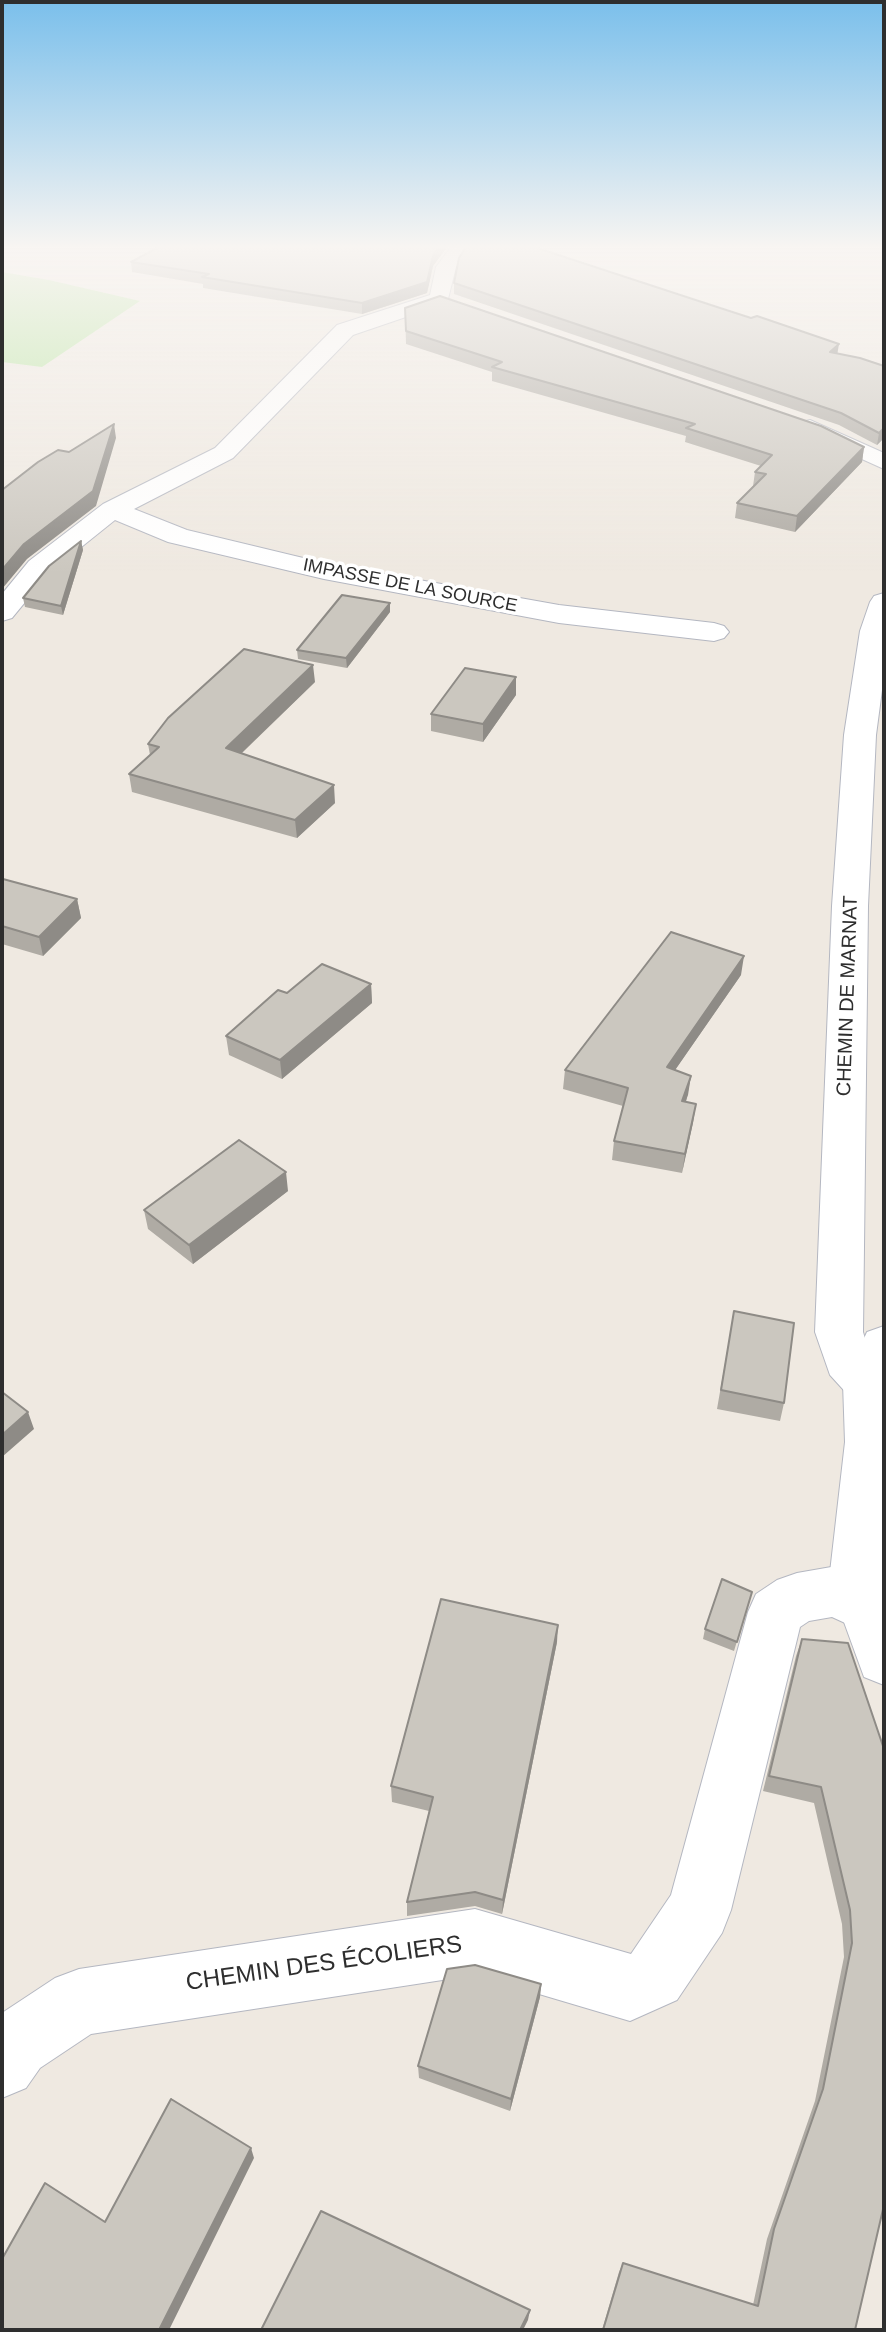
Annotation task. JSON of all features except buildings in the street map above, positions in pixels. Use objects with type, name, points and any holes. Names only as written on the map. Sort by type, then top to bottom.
[{"type":"street","points":[[2,612],[39,567],[112,510],[224,453],[320,356]]},
{"type":"street","points":[[785,418],[829,433],[884,462]]},
{"type":"street","name":"IMPASSE DE LA SOURCE","points":[[112,510],[178,536],[324,571],[559,614],[714,632]]},
{"type":"street","name":"CHEMIN DE MARNAT","points":[[876,1364],[847,1361],[839,1332],[850,906],[860,735],[875,631],[884,602]]},
{"type":"street","points":[[875,1633],[857,1581],[876,1364]]},
{"type":"street","name":"CHEMIN DES ÉCOLIERS","points":[[2,2064],[16,2044],[79,2002],[475,1942],[630,1988],[654,1977],[699,1910],[776,1612],[797,1598],[837,1591],[875,1633]]},
{"type":"green space","points":[[2,356],[59,356],[42,367],[2,362]]}]
